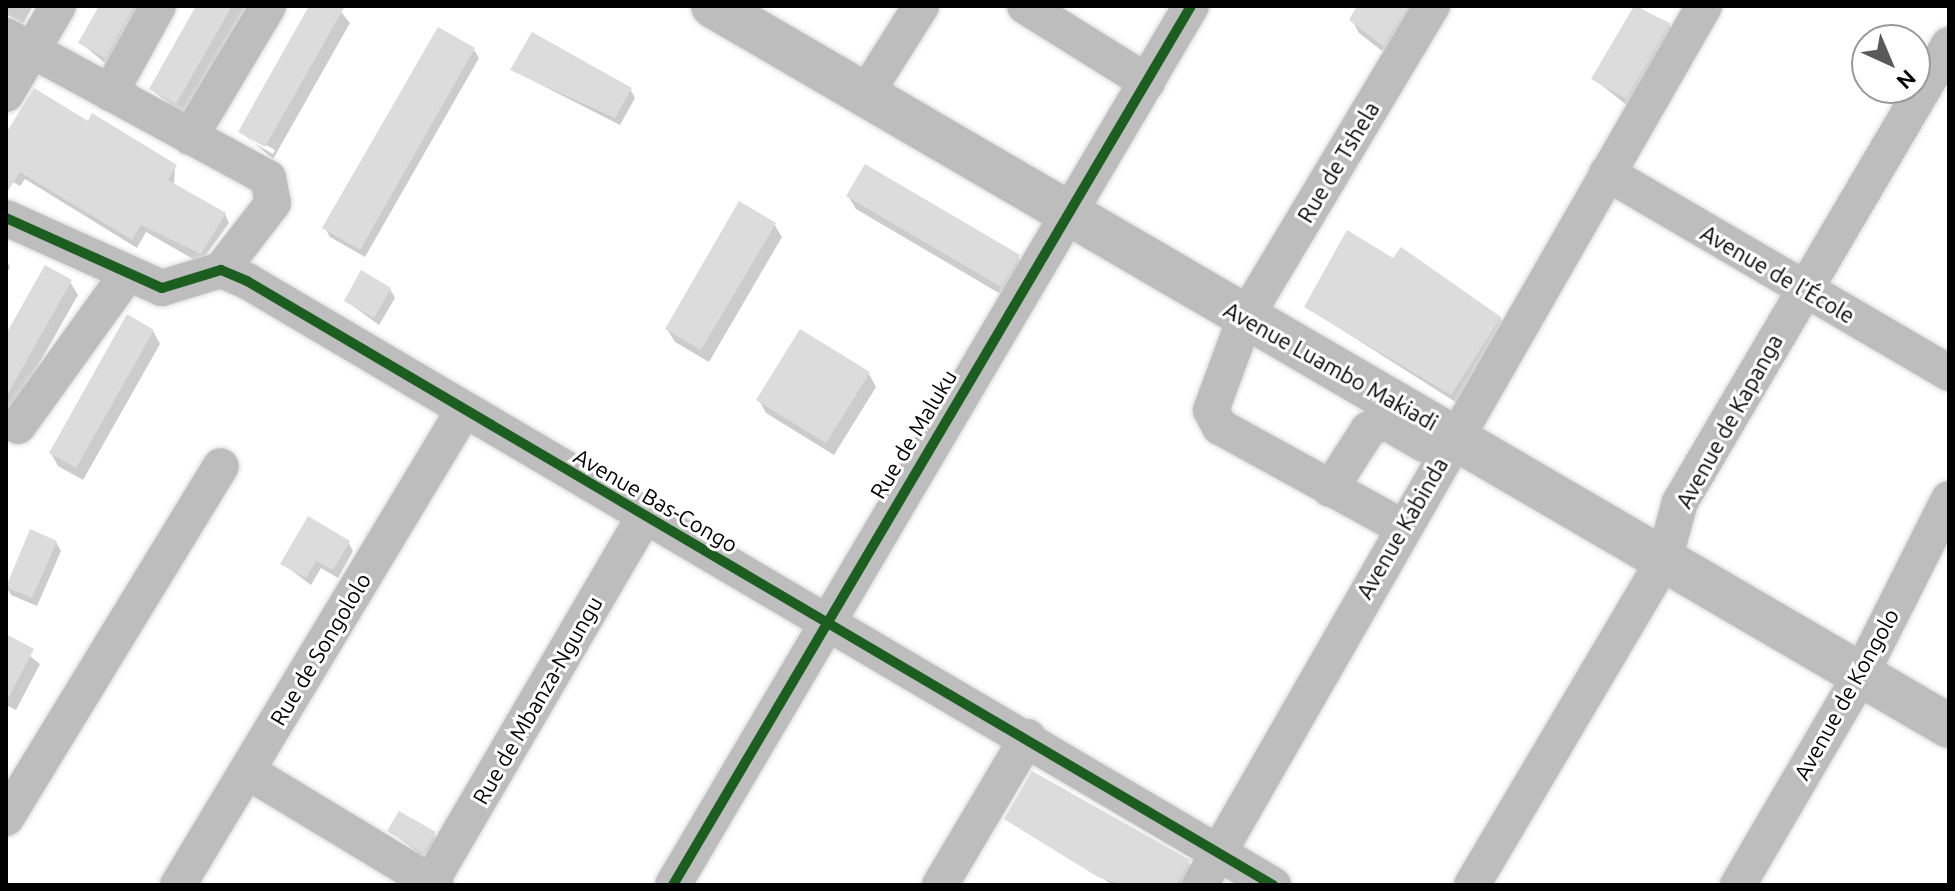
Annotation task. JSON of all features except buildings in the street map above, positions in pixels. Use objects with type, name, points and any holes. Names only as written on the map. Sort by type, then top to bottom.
[{"type":"main road","name":"Avenue Luambo Makiadi","points":[[713,6],[1068,217],[1245,318],[1450,446],[1664,560],[1949,726]]},
{"type":"street","points":[[6,94],[20,43],[58,6]]},
{"type":"street","points":[[110,93],[158,6]]},
{"type":"street","points":[[190,137],[268,6]]},
{"type":"street","points":[[865,95],[921,6]]},
{"type":"street","points":[[1025,6],[1147,82]]},
{"type":"street","name":"Rue de Maluku","points":[[673,885],[824,621],[1068,217],[1191,6]]},
{"type":"street","name":"Rue de Tshela","points":[[1402,527],[1220,427],[1211,410],[1245,318],[1432,6]]},
{"type":"street","name":"Avenue Kabinda","points":[[1200,885],[1402,527],[1704,6]]},
{"type":"street","points":[[6,218],[125,277],[162,288],[221,270],[273,203],[274,191],[268,178],[20,43]]},
{"type":"street","name":"Avenue de Kapanga","points":[[1472,885],[1664,560],[1680,502],[1802,289],[1949,45]]},
{"type":"street","name":"Avenue de l’École","points":[[1607,173],[1949,373]]},
{"type":"street","name":"Avenue Bas-Congo","points":[[221,270],[462,413],[1028,737],[1273,885]]},
{"type":"street","points":[[18,426],[125,277]]},
{"type":"street","name":"Rue de Songololo","points":[[178,885],[462,413]]},
{"type":"street","points":[[1330,489],[1368,430],[1384,421],[1450,446]]},
{"type":"street","points":[[6,818],[221,466]]},
{"type":"street","name":"Avenue de Kongolo","points":[[1738,885],[1860,676],[1949,499]]},
{"type":"street","name":"Rue de Mbanza-Ngungu","points":[[432,884],[645,516]]},
{"type":"street","points":[[940,885],[1028,737]]},
{"type":"street","points":[[247,771],[432,884]]},
{"type":"cycle path","points":[[673,885],[1191,6]]},
{"type":"cycle path","points":[[6,218],[162,288],[221,270],[247,281],[1273,885]]}]
